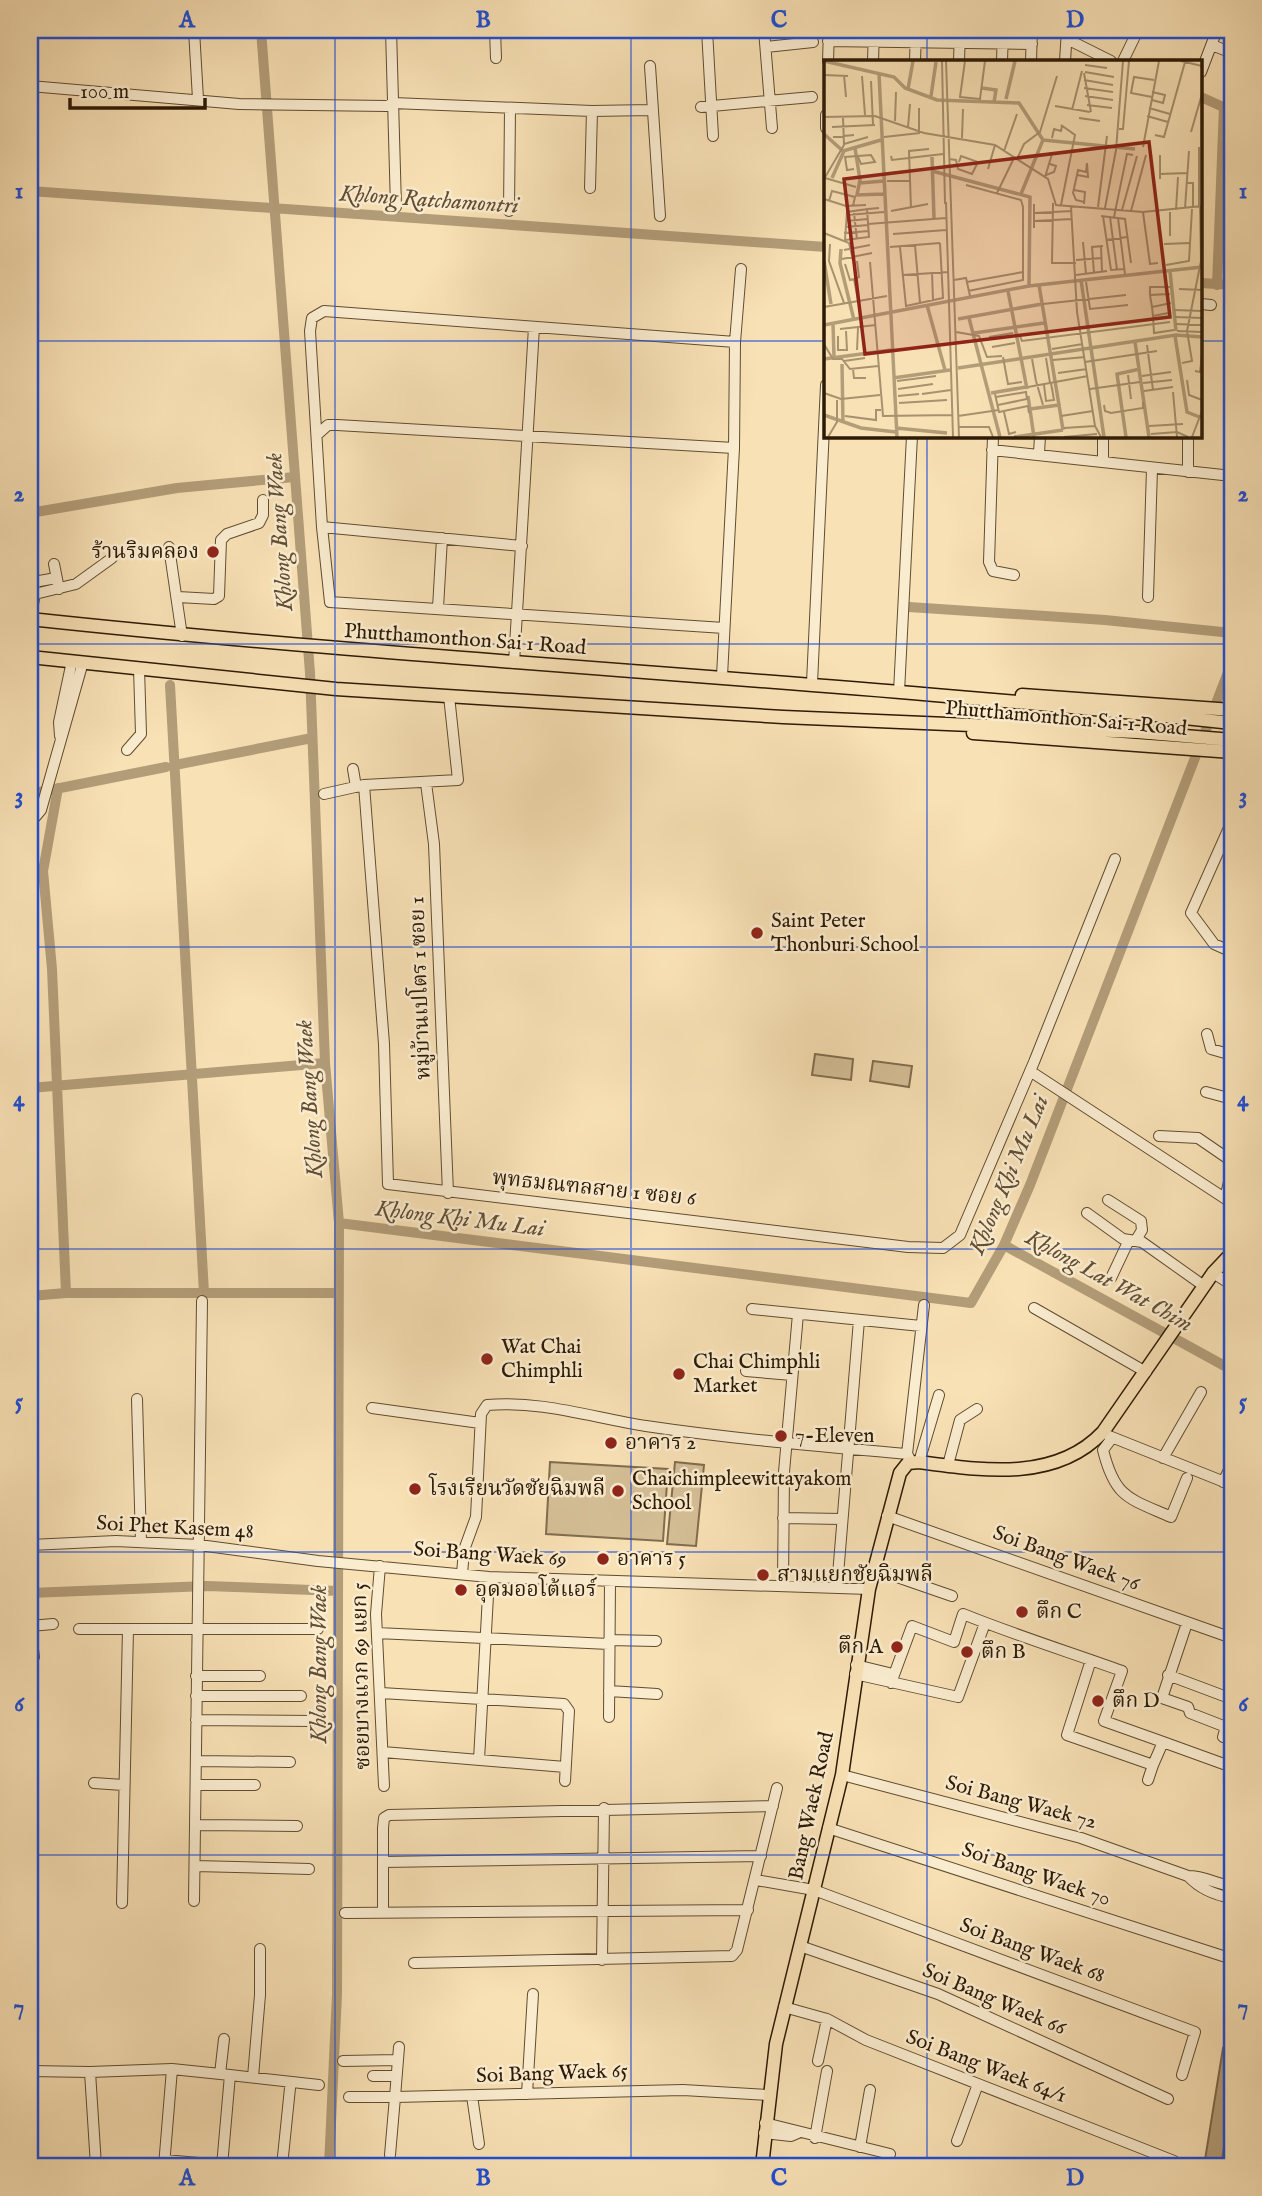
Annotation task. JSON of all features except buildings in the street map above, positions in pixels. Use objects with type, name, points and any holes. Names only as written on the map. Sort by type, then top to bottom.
[{"type":"main road","name":"Phutthamonthon Sai 1 Road","points":[[30,619],[270,645],[813,683],[1232,723]]},
{"type":"main road","name":"Phutthamonthon Sai 1 Road","points":[[30,657],[336,689],[1232,740]]},
{"type":"main road","name":"Phutthamonthon Sai 1 Road","points":[[899,692],[975,691],[1232,710]]},
{"type":"main road","name":"Phutthamonthon Sai 1 Road","points":[[897,722],[973,733],[1232,752]]},
{"type":"main road","points":[[913,1460],[997,1470],[1030,1468],[1076,1454],[1107,1435],[1204,1286],[1232,1253]]},
{"type":"main road","name":"Bang Waek Road","points":[[763,2160],[768,2095],[784,2007],[842,1775],[873,1569],[900,1473],[913,1460]]},
{"type":"street","points":[[194,30],[198,99]]},
{"type":"street","points":[[391,30],[396,207]]},
{"type":"street","points":[[495,30],[496,58]]},
{"type":"street","points":[[707,30],[713,136]]},
{"type":"street","points":[[764,30],[772,128]]},
{"type":"street","points":[[873,60],[874,30]]},
{"type":"street","points":[[915,60],[916,30]]},
{"type":"street","points":[[959,60],[960,30]]},
{"type":"street","points":[[1002,60],[1003,30]]},
{"type":"street","points":[[1031,60],[1032,30]]},
{"type":"street","points":[[1123,60],[1138,30]]},
{"type":"street","points":[[1202,70],[1217,30]]},
{"type":"street","points":[[1065,60],[1067,34],[1109,60]]},
{"type":"street","points":[[828,60],[828,35],[873,42],[1032,44]]},
{"type":"street","points":[[766,47],[813,42]]},
{"type":"street","points":[[1212,45],[1232,53]]},
{"type":"street","points":[[650,66],[660,216]]},
{"type":"street","points":[[30,86],[239,104],[387,106],[393,103],[592,111],[651,110]]},
{"type":"street","points":[[701,107],[812,97]]},
{"type":"street","points":[[509,211],[510,108]]},
{"type":"street","points":[[590,188],[592,111]]},
{"type":"street","points":[[722,676],[734,448],[735,342],[741,268]]},
{"type":"street","points":[[724,628],[330,602],[322,527],[319,433],[310,331],[312,318],[319,312],[735,342]]},
{"type":"street","points":[[514,663],[534,327]]},
{"type":"street","points":[[319,433],[328,425],[337,425],[734,448]]},
{"type":"street","points":[[813,683],[824,431]]},
{"type":"street","points":[[899,692],[912,438]]},
{"type":"street","points":[[993,438],[989,562],[993,570],[1014,575]]},
{"type":"street","points":[[1039,453],[1040,438]]},
{"type":"street","points":[[1103,438],[1103,460]]},
{"type":"street","points":[[1188,438],[1188,472]]},
{"type":"street","points":[[992,450],[1232,476]]},
{"type":"street","points":[[1148,597],[1152,469]]},
{"type":"street","points":[[178,597],[214,599],[219,596],[222,540],[227,534],[259,523],[263,515],[263,500]]},
{"type":"street","points":[[322,527],[522,547]]},
{"type":"street","points":[[438,608],[442,538]]},
{"type":"street","points":[[30,542],[35,594],[30,619]]},
{"type":"street","points":[[169,547],[182,636]]},
{"type":"street","points":[[35,594],[84,580],[112,558]]},
{"type":"street","points":[[54,564],[59,589]]},
{"type":"street","points":[[34,582],[56,578]]},
{"type":"street","points":[[30,823],[38,818],[60,737],[72,710],[77,662]]},
{"type":"street","points":[[127,750],[142,734],[139,668]]},
{"type":"street","points":[[324,794],[360,786],[457,780],[449,696]]},
{"type":"street","points":[[353,769],[360,786]]},
{"type":"street","name":"หมู่บ้านเปโตร 1 ซอย 1","points":[[426,783],[434,844],[448,1193]]},
{"type":"street","name":"พุทธมณฑลสาย 1 ซอย 6","points":[[360,786],[384,1044],[388,1184],[908,1247],[943,1248],[960,1235],[1030,1071],[1115,859]]},
{"type":"street","points":[[1232,821],[1191,913],[1214,944],[1232,952]]},
{"type":"street","points":[[1207,1034],[1212,1049],[1232,1055]]},
{"type":"street","points":[[1030,1071],[1229,1200],[1230,1160],[1198,1138],[1159,1136]]},
{"type":"street","points":[[1206,1092],[1232,1099]]},
{"type":"street","points":[[1108,1200],[1141,1221],[1142,1230],[1133,1240],[1111,1278]]},
{"type":"street","points":[[1087,1213],[1204,1286]]},
{"type":"street","points":[[1213,1273],[1232,1285]]},
{"type":"street","points":[[194,1901],[202,1301]]},
{"type":"street","points":[[913,1460],[924,1305]]},
{"type":"street","points":[[1034,1308],[1146,1372]]},
{"type":"street","points":[[752,1309],[921,1326]]},
{"type":"street","points":[[783,1585],[786,1441],[798,1314]]},
{"type":"street","points":[[837,1587],[859,1320]]},
{"type":"street","points":[[746,1371],[792,1375]]},
{"type":"street","points":[[1163,1458],[1201,1392]]},
{"type":"street","points":[[913,1460],[939,1395]]},
{"type":"street","points":[[137,1399],[141,1542]]},
{"type":"street","points":[[462,1574],[464,1550],[477,1517],[480,1423],[484,1407],[497,1404],[578,1412],[626,1423],[727,1438],[847,1448],[913,1460]]},
{"type":"street","points":[[372,1408],[480,1423]]},
{"type":"street","points":[[948,1465],[960,1420],[977,1409]]},
{"type":"street","points":[[1187,1478],[1171,1517],[1130,1499],[1110,1479],[1103,1450],[1107,1435],[1228,1483],[1232,1464]]},
{"type":"street","name":"Soi Bang Waek 76","points":[[887,1516],[1232,1638]]},
{"type":"street","points":[[783,1518],[842,1519]]},
{"type":"street","name":"Soi Phet Kasem 48","points":[[30,1545],[141,1542],[199,1545],[318,1561]]},
{"type":"street","name":"Soi Bang Waek 69","points":[[318,1561],[489,1577],[869,1589]]},
{"type":"street","name":"ซอยบางแวก 69 แยก 5","points":[[380,1566],[377,1633],[384,1786]]},
{"type":"street","points":[[873,1569],[952,1596]]},
{"type":"street","points":[[479,1760],[489,1577]]},
{"type":"street","points":[[609,1717],[610,1581]]},
{"type":"street","points":[[892,1679],[912,1626],[954,1642],[963,1614],[1122,1671],[1104,1721],[1232,1767]]},
{"type":"street","points":[[856,1669],[958,1698],[985,1623]]},
{"type":"street","points":[[1187,1623],[1162,1698],[1188,1707],[1190,1713],[1226,1727],[1223,1737]]},
{"type":"street","points":[[33,1657],[30,1626],[53,1624]]},
{"type":"street","points":[[79,1629],[318,1629]]},
{"type":"street","points":[[122,1903],[128,1629]]},
{"type":"street","points":[[377,1633],[485,1640],[656,1641]]},
{"type":"street","points":[[1091,1660],[1067,1734],[1150,1773],[1163,1742]]},
{"type":"street","points":[[1168,1675],[1232,1699]]},
{"type":"street","points":[[196,1676],[260,1676]]},
{"type":"street","points":[[609,1691],[657,1694]]},
{"type":"street","points":[[380,1693],[560,1703],[567,1707],[565,1781]]},
{"type":"street","points":[[197,1696],[301,1696]]},
{"type":"street","points":[[196,1720],[315,1721]]},
{"type":"street","points":[[383,1752],[565,1767]]},
{"type":"street","points":[[197,1761],[290,1762]]},
{"type":"street","name":"Soi Bang Waek 72","points":[[842,1775],[1081,1838],[1188,1875]]},
{"type":"street","points":[[94,1783],[124,1785]]},
{"type":"street","points":[[196,1784],[255,1785]]},
{"type":"street","points":[[414,1963],[732,1956],[737,1950],[748,1910],[777,1788]]},
{"type":"street","points":[[383,1913],[383,1821],[389,1815],[773,1806]]},
{"type":"street","points":[[602,1960],[604,1808]]},
{"type":"street","points":[[195,1825],[297,1826]]},
{"type":"street","name":"Soi Bang Waek 70","points":[[828,1828],[1232,1959]]},
{"type":"street","points":[[383,1862],[603,1856],[761,1856]]},
{"type":"street","points":[[195,1866],[309,1869]]},
{"type":"street","points":[[1188,1875],[1202,1875],[1220,1885],[1232,1886]]},
{"type":"street","points":[[1188,1875],[1197,1886],[1232,1898]]},
{"type":"street","points":[[756,1880],[814,1890]]},
{"type":"street","name":"Soi Bang Waek 68","points":[[814,1890],[1195,2032],[1182,2075]]},
{"type":"street","points":[[345,1913],[748,1910]]},
{"type":"street","name":"Soi Bang Waek 66","points":[[800,1946],[937,1994],[1168,2099]]},
{"type":"street","points":[[254,2077],[260,2006],[260,1949]]},
{"type":"street","points":[[527,2094],[533,1994]]},
{"type":"street","name":"Soi Bang Waek 64/1","points":[[784,2007],[827,2019],[866,2040],[1174,2161]]},
{"type":"street","points":[[817,2061],[827,2019]]},
{"type":"street","points":[[222,2166],[224,2039]]},
{"type":"street","points":[[390,2155],[399,2047]]},
{"type":"street","points":[[344,2061],[397,2060]]},
{"type":"street","points":[[30,2071],[172,2069],[319,2085]]},
{"type":"street","points":[[172,2069],[164,2163],[234,2166]]},
{"type":"street","points":[[815,2138],[827,2071]]},
{"type":"street","points":[[90,2072],[96,2166]]},
{"type":"street","points":[[373,2076],[396,2076]]},
{"type":"street","points":[[957,2141],[978,2084]]},
{"type":"street","points":[[282,2166],[290,2088]]},
{"type":"street","name":"Soi Bang Waek 65","points":[[349,2097],[683,2090],[768,2095]]},
{"type":"street","points":[[860,2147],[870,2090]]},
{"type":"street","points":[[472,2096],[479,2144]]},
{"type":"street","points":[[764,2128],[792,2128],[798,2133],[815,2138],[890,2154]]},
{"type":"street","points":[[30,2149],[31,2166]]},
{"type":"shaded area","points":[[815,1054],[853,1059],[851,1080],[812,1075]]},
{"type":"shaded area","points":[[873,1061],[912,1066],[909,1087],[870,1081]]},
{"type":"shaded area","points":[[550,1462],[668,1469],[663,1541],[546,1534]]},
{"type":"shaded area","points":[[675,1462],[704,1465],[696,1546],[667,1544]]},
{"type":"shaded area","points":[[1223,2048],[1232,2053],[1232,2096],[1221,2166],[1204,2166]]},
{"type":"waterway","name":"Khlong Bang Waek","points":[[261,30],[310,673],[325,1063],[339,1223],[337,1994],[329,2166]]},
{"type":"waterway","points":[[1202,97],[1232,111]]},
{"type":"waterway","points":[[1217,285],[1224,107]]},
{"type":"waterway","name":"Khlong Ratchamontri","points":[[30,191],[824,247]]},
{"type":"waterway","name":"Khlong Ratchamontri","points":[[1202,283],[1232,285]]},
{"type":"waterway","points":[[30,513],[177,488],[295,477]]},
{"type":"waterway","points":[[909,607],[1105,620],[1232,633]]},
{"type":"waterway","name":"Khlong Khi Mu Lai","points":[[339,1223],[971,1303],[1004,1245],[1030,1185],[1232,662]]},
{"type":"waterway","points":[[170,685],[204,1293]]},
{"type":"waterway","points":[[175,765],[312,738]]},
{"type":"waterway","points":[[30,794],[166,767]]},
{"type":"waterway","points":[[58,788],[43,871],[52,969],[66,1293]]},
{"type":"waterway","points":[[30,1088],[325,1063]]},
{"type":"waterway","name":"Khlong Lat Wat Chim","points":[[1004,1245],[1232,1370]]},
{"type":"waterway","points":[[30,1296],[66,1293],[339,1293]]},
{"type":"waterway","points":[[30,1593],[207,1586],[338,1591]]},
{"type":"place","name":"ร้านริมคลอง","points":[[213,552]]},
{"type":"place","name":"Saint Peter Thonburi School","points":[[757,933]]},
{"type":"place","name":"Wat Chai Chimphli","points":[[487,1359]]},
{"type":"place","name":"Chai Chimphli Market","points":[[679,1374]]},
{"type":"place","name":"7-Eleven","points":[[781,1436]]},
{"type":"place","name":"อาคาร 2","points":[[611,1443]]},
{"type":"place","name":"โรงเรียนวัดชัยฉิมพลี","points":[[415,1489]]},
{"type":"place","name":"Chaichimpleewittayakom School","points":[[618,1491]]},
{"type":"place","name":"อาคาร 5","points":[[603,1559]]},
{"type":"place","name":"สามแยกชัยฉิมพลี","points":[[763,1575]]},
{"type":"place","name":"อุดมออโต้แอร์","points":[[461,1590]]},
{"type":"place","name":"ตึก C","points":[[1022,1612]]},
{"type":"place","name":"ตึก A","points":[[897,1647]]},
{"type":"place","name":"ตึก B","points":[[967,1652]]},
{"type":"place","name":"ตึก D","points":[[1098,1701]]}]
